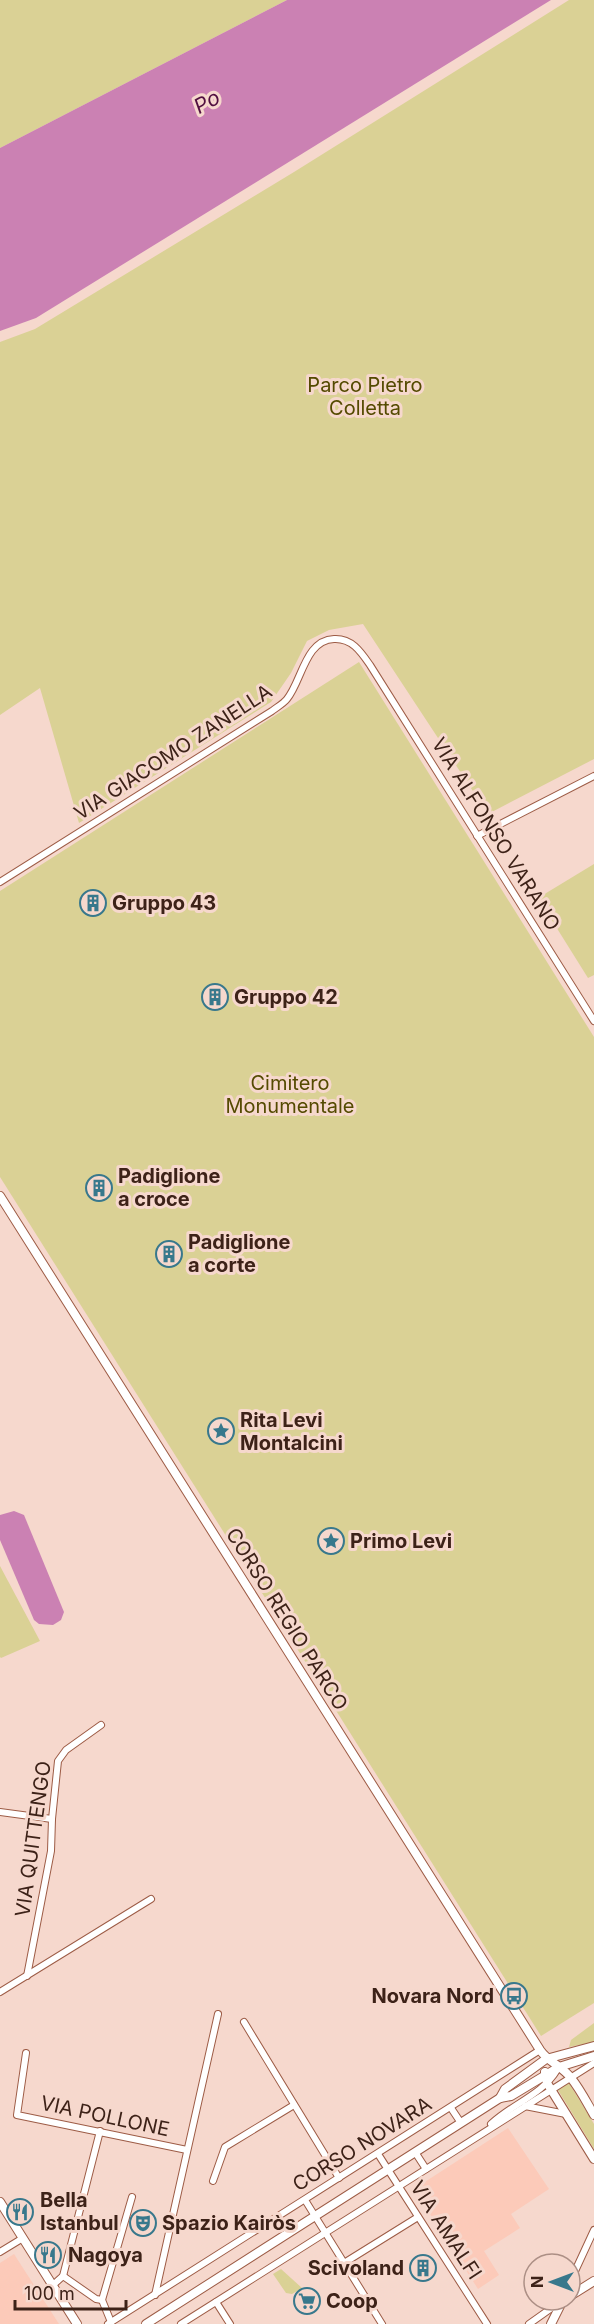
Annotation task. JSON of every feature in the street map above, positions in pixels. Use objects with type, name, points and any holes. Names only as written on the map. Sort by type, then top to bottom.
[{"type":"street","name":"VIA GIACOMO ZANELLA","points":[[0,882],[278,707],[291,692],[313,650],[324,641],[331,639],[347,641],[360,651],[370,665]]},
{"type":"street","name":"VIA ALFONSO VARANO","points":[[370,665],[594,1021]]},
{"type":"street","points":[[477,836],[594,776]]},
{"type":"street","name":"CORSO REGIO PARCO","points":[[0,1196],[546,2060]]},
{"type":"street","name":"VIA QUITTENGO","points":[[27,1976],[51,1851],[57,1761],[66,1750],[101,1725]]},
{"type":"street","points":[[0,1812],[52,1819]]},
{"type":"street","points":[[0,1992],[151,1899]]},
{"type":"street","points":[[155,2295],[218,2014]]},
{"type":"street","points":[[244,2022],[339,2178]]},
{"type":"street","name":"CORSO NOVARA","points":[[500,2098],[506,2089],[546,2060],[594,2046]]},
{"type":"street","name":"CORSO NOVARA","points":[[111,2323],[540,2050]]},
{"type":"street","name":"VIA POLLONE","points":[[26,2053],[17,2115],[186,2150]]},
{"type":"street","name":"CORSO NOVARA","points":[[181,2324],[525,2106],[559,2067],[594,2056]]},
{"type":"street","points":[[546,2060],[571,2077],[594,2115]]},
{"type":"street","points":[[546,2060],[548,2082],[594,2159]]},
{"type":"street","name":"CORSO NOVARA","points":[[146,2324],[500,2098],[571,2077],[594,2063]]},
{"type":"street","points":[[480,2134],[548,2082]]},
{"type":"street","points":[[213,2181],[225,2147],[294,2105]]},
{"type":"street","points":[[525,2106],[566,2114]]},
{"type":"street","name":"CORSO NOVARA","points":[[451,2108],[461,2123]]},
{"type":"street","points":[[53,2285],[63,2276],[100,2131]]},
{"type":"street","name":"CORSO NOVARA","points":[[415,2152],[426,2169]]},
{"type":"street","name":"VIA AMALFI","points":[[378,2154],[488,2324]]},
{"type":"street","points":[[111,2323],[102,2300],[132,2197]]},
{"type":"street","points":[[305,2200],[382,2324]]},
{"type":"street","points":[[0,2202],[77,2324]]},
{"type":"street","points":[[344,2263],[418,2217]]},
{"type":"street","points":[[582,2261],[592,2244],[594,2230]]},
{"type":"street","points":[[0,2252],[23,2238]]},
{"type":"street","points":[[63,2276],[96,2299],[102,2300]]},
{"type":"street","points":[[216,2302],[230,2324]]},
{"type":"street","points":[[529,2324],[546,2312]]},
{"type":"shaded area","points":[[508,2128],[549,2189],[511,2214],[520,2228],[484,2251],[499,2275],[478,2289],[414,2189]]},
{"type":"shaded area","points":[[14,2254],[59,2324],[0,2324],[0,2263]]},
{"type":"green space","points":[[0,0],[287,0],[0,148]]},
{"type":"green space","name":"Parco Pietro Colletta","points":[[569,0],[594,0],[594,759],[488,814],[363,624],[329,630],[307,641],[291,673],[271,702],[79,823],[40,688],[0,715],[0,342],[35,329],[294,172]]},
{"type":"green space","name":"Cimitero Monumentale","points":[[359,662],[594,1037],[594,2003],[541,2036],[0,1177],[0,891]]},
{"type":"green space","points":[[594,864],[594,975],[588,978],[538,898]]},
{"type":"green space","points":[[0,1566],[40,1641],[1,1658],[0,1657]]},
{"type":"green space","points":[[594,2023],[594,2042],[569,2047],[571,2040]]},
{"type":"green space","points":[[569,2083],[594,2124],[594,2149],[558,2090]]},
{"type":"green space","points":[[281,2269],[302,2288],[292,2294],[286,2293],[273,2274]]},
{"type":"water","name":"Po","points":[[287,0],[551,0],[36,318],[0,331],[0,148]]},
{"type":"water","points":[[14,1511],[24,1515],[64,1612],[61,1620],[53,1625],[39,1624],[34,1620],[0,1540],[0,1515]]},
{"type":"place","name":"Gruppo 43","points":[[93,903]]},
{"type":"place","name":"Gruppo 42","points":[[215,997]]},
{"type":"place","name":"Padiglione a croce","points":[[99,1188]]},
{"type":"place","name":"Padiglione a corte","points":[[169,1254]]},
{"type":"place","name":"Rita Levi Montalcini","points":[[221,1431]]},
{"type":"place","name":"Primo Levi","points":[[331,1541]]},
{"type":"place","name":"Novara Nord","points":[[514,1996]]},
{"type":"place","name":"Bella Istanbul","points":[[20,2212]]},
{"type":"place","name":"Spazio Kairòs","points":[[143,2223]]},
{"type":"place","name":"Nagoya","points":[[48,2255]]},
{"type":"place","name":"Scivoland","points":[[423,2268]]},
{"type":"place","name":"Coop","points":[[307,2301]]}]
